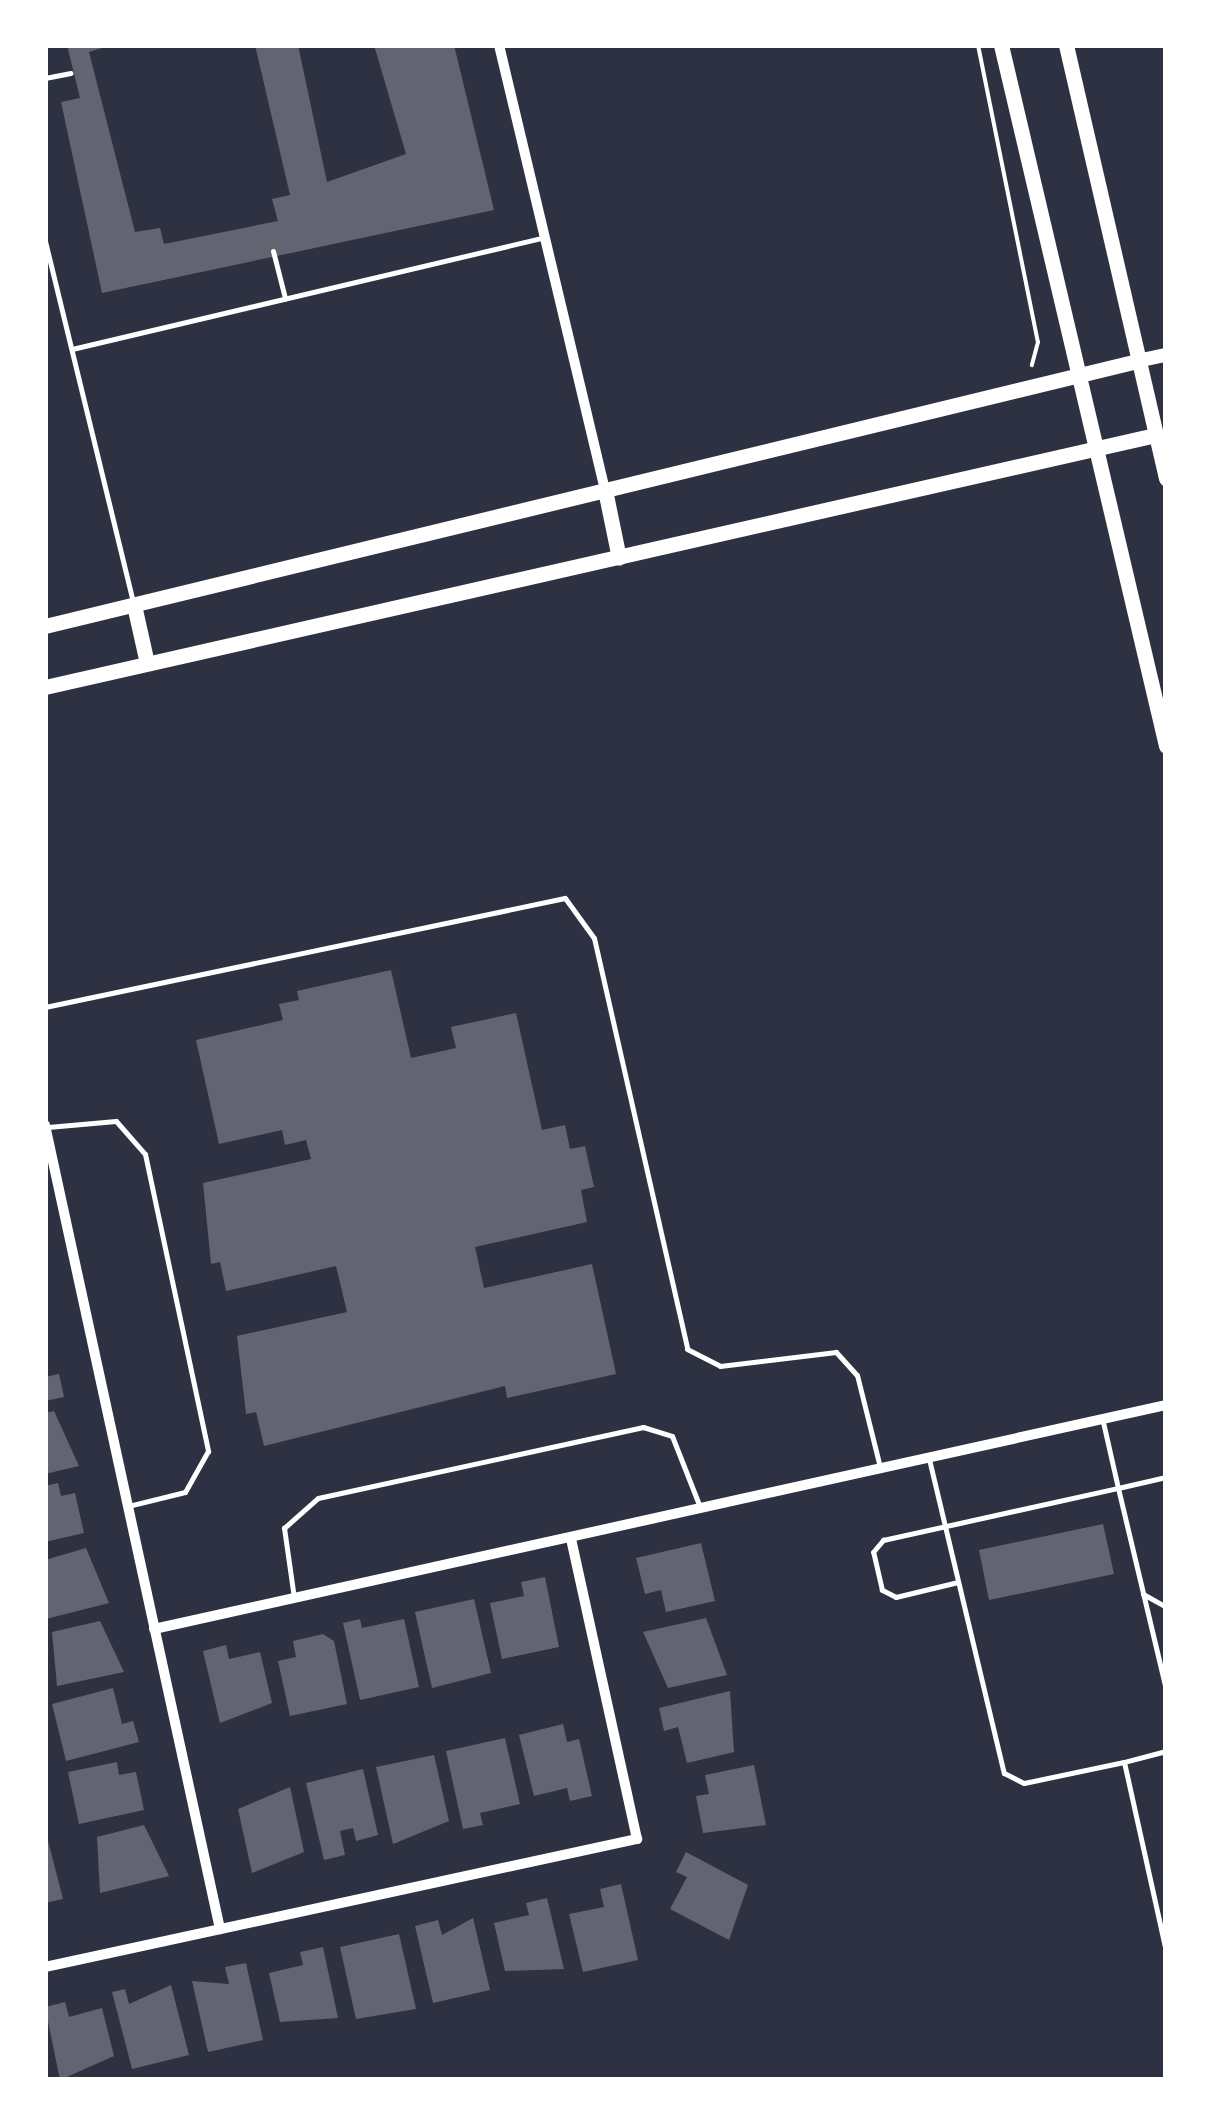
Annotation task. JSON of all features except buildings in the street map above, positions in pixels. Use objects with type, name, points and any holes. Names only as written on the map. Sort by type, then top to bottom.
[{"type":"main road","points":[[1001,45],[1166,746]]},
{"type":"main road","points":[[1066,45],[1137,361],[1161,433],[1166,479]]},
{"type":"main road","points":[[45,626],[1137,361]]},
{"type":"main road","points":[[45,688],[1161,433]]},
{"type":"main road","points":[[604,490],[619,558]]},
{"type":"main road","points":[[134,605],[148,664]]},
{"type":"street","points":[[499,45],[604,490]]},
{"type":"street","points":[[1137,361],[1166,354]]},
{"type":"street","points":[[45,1126],[220,1929]]},
{"type":"street","points":[[154,1629],[1166,1405]]},
{"type":"street","points":[[45,1967],[637,1839],[572,1538]]},
{"type":"lane","points":[[45,78],[71,73]]},
{"type":"lane","points":[[72,349],[544,237]]},
{"type":"lane","points":[[45,241],[134,605]]},
{"type":"lane","points":[[274,250],[285,298]]},
{"type":"lane","points":[[45,1007],[565,898],[594,938],[687,1349],[720,1366],[836,1352],[857,1374],[880,1467]]},
{"type":"lane","points":[[45,1126],[116,1120],[145,1154],[208,1451],[185,1492],[128,1506]]},
{"type":"lane","points":[[1102,1419],[1166,1690]]},
{"type":"lane","points":[[294,1598],[284,1528],[318,1498],[642,1426],[672,1436],[700,1507]]},
{"type":"lane","points":[[929,1456],[1004,1773],[1024,1783],[1166,1751]]},
{"type":"lane","points":[[958,1582],[896,1597],[882,1590],[872,1552],[883,1540],[1166,1478]]},
{"type":"lane","points":[[1143,1594],[1166,1607]]},
{"type":"lane","points":[[1124,1762],[1166,1952]]},
{"type":"path","points":[[978,45],[1038,342],[1032,365]]}]
